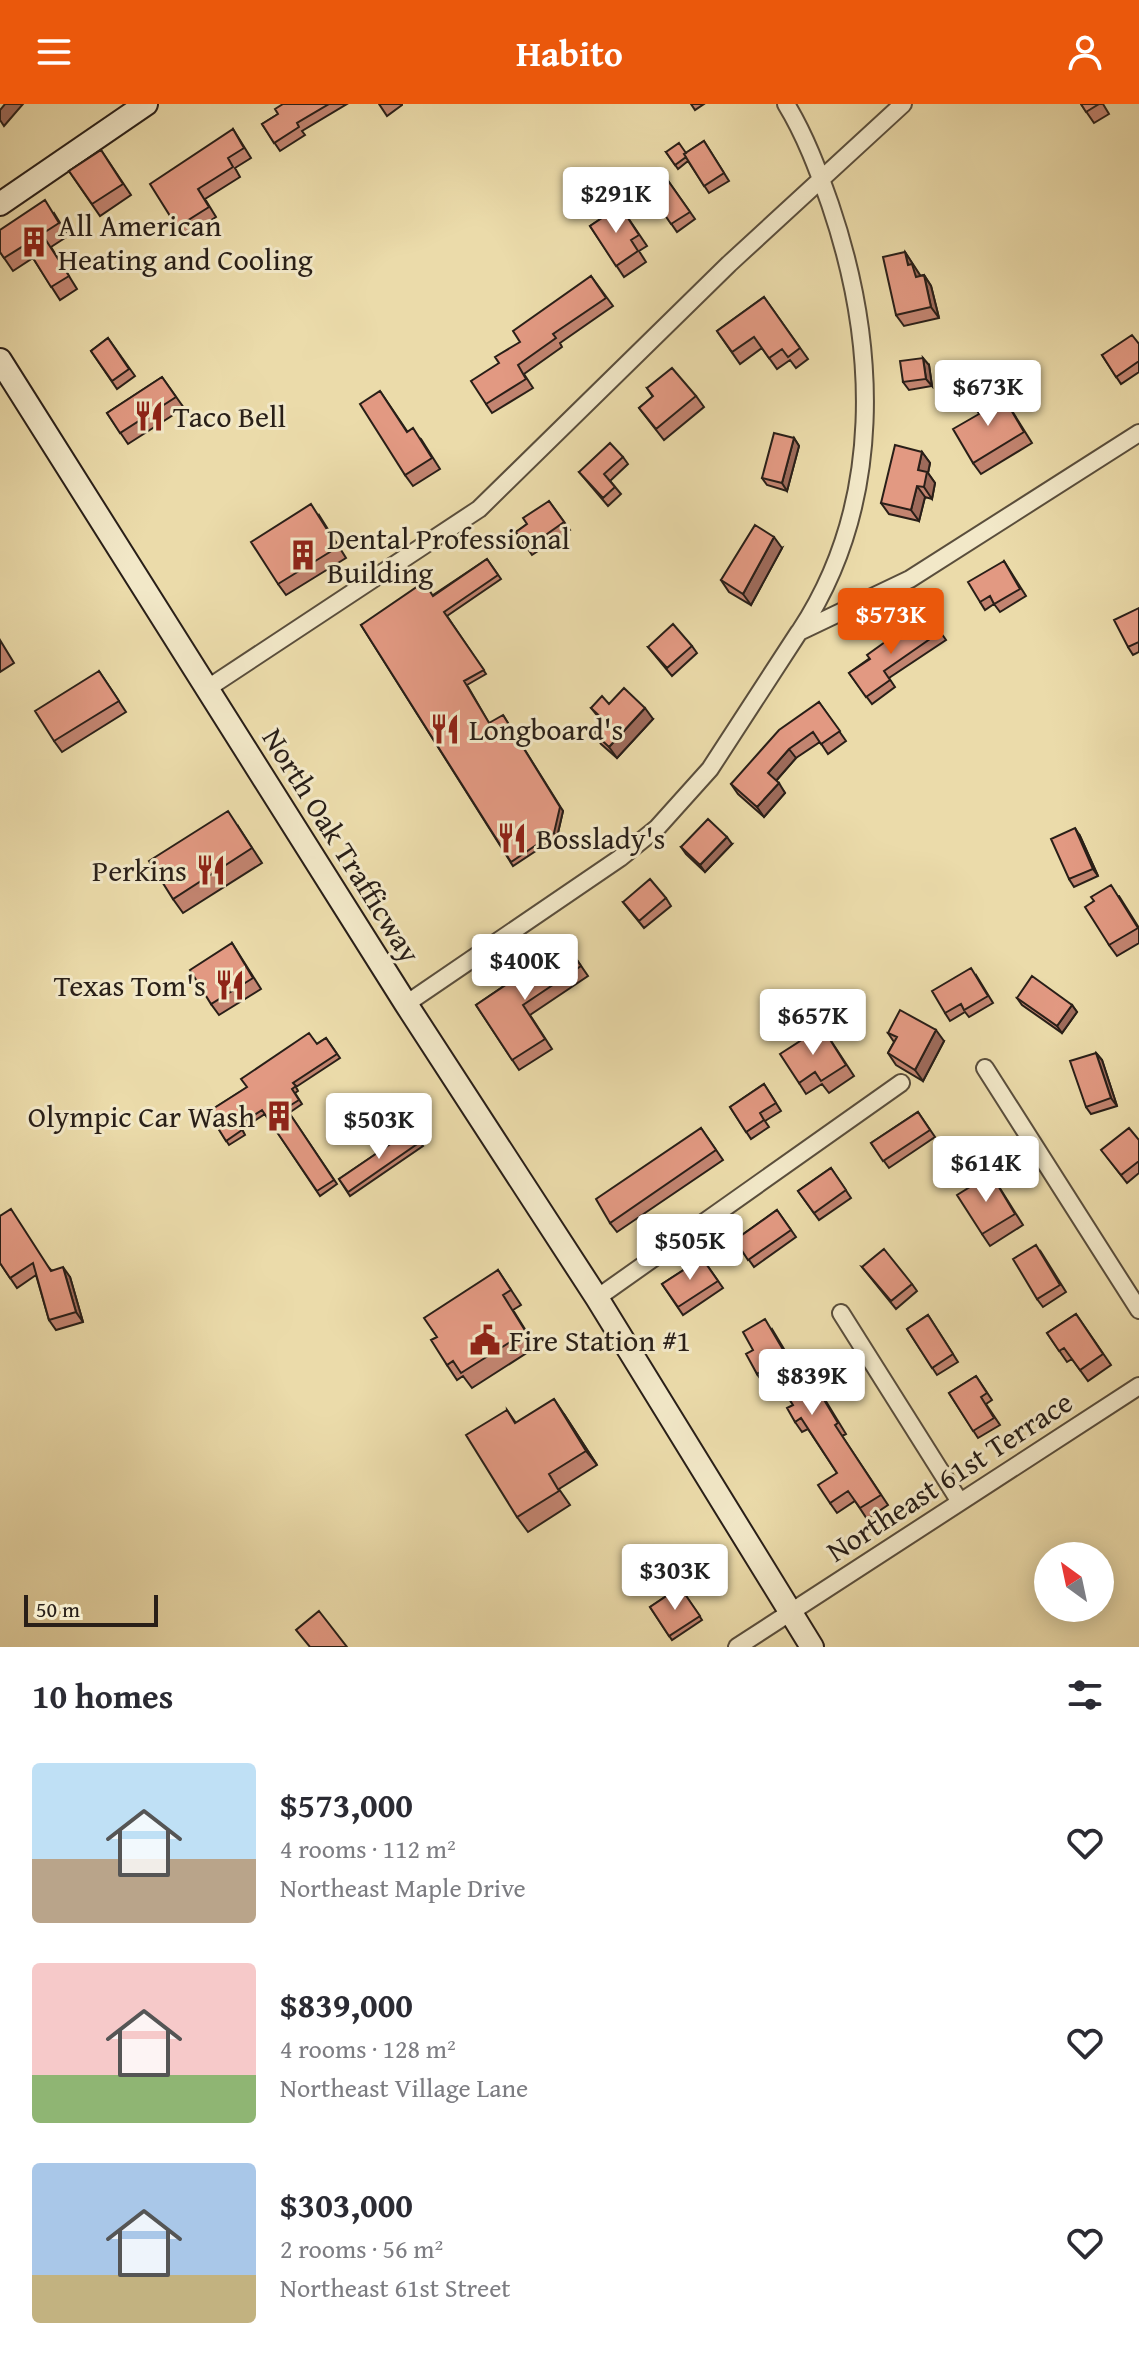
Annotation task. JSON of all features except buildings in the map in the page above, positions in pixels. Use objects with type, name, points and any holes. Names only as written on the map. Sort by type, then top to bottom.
[{"type":"main road","points":[[0,204],[146,104]]},
{"type":"main road","name":"North Oak Trafficway","points":[[0,360],[406,1004],[597,1298],[812,1647]]},
{"type":"street","points":[[406,1004],[620,858],[657,828],[710,769],[821,599],[845,532],[863,444],[866,391],[864,340],[854,288],[821,179],[786,104]]},
{"type":"street","points":[[208,688],[479,509],[729,264],[903,104]]},
{"type":"street","points":[[799,632],[910,579],[1139,433]]},
{"type":"street","points":[[985,1068],[1139,1310]]},
{"type":"street","points":[[597,1298],[901,1083]]},
{"type":"street","points":[[841,1313],[960,1502]]},
{"type":"street","name":"Northeast 61st Terrace","points":[[737,1647],[1139,1386]]},
{"type":"place","name":"All American Heating and Cooling","points":[[34,242]]},
{"type":"place","name":"Taco Bell","points":[[149,416]]},
{"type":"place","name":"Dental Professional Building","points":[[303,555]]},
{"type":"place","name":"Longboard's","points":[[445,729]]},
{"type":"place","name":"Bosslady's","points":[[512,838]]},
{"type":"place","name":"Perkins","points":[[211,870]]},
{"type":"place","name":"Texas Tom's","points":[[230,985]]},
{"type":"place","name":"Olympic Car Wash","points":[[279,1116]]},
{"type":"place","name":"Fire Station #1","points":[[485,1340]]}]
